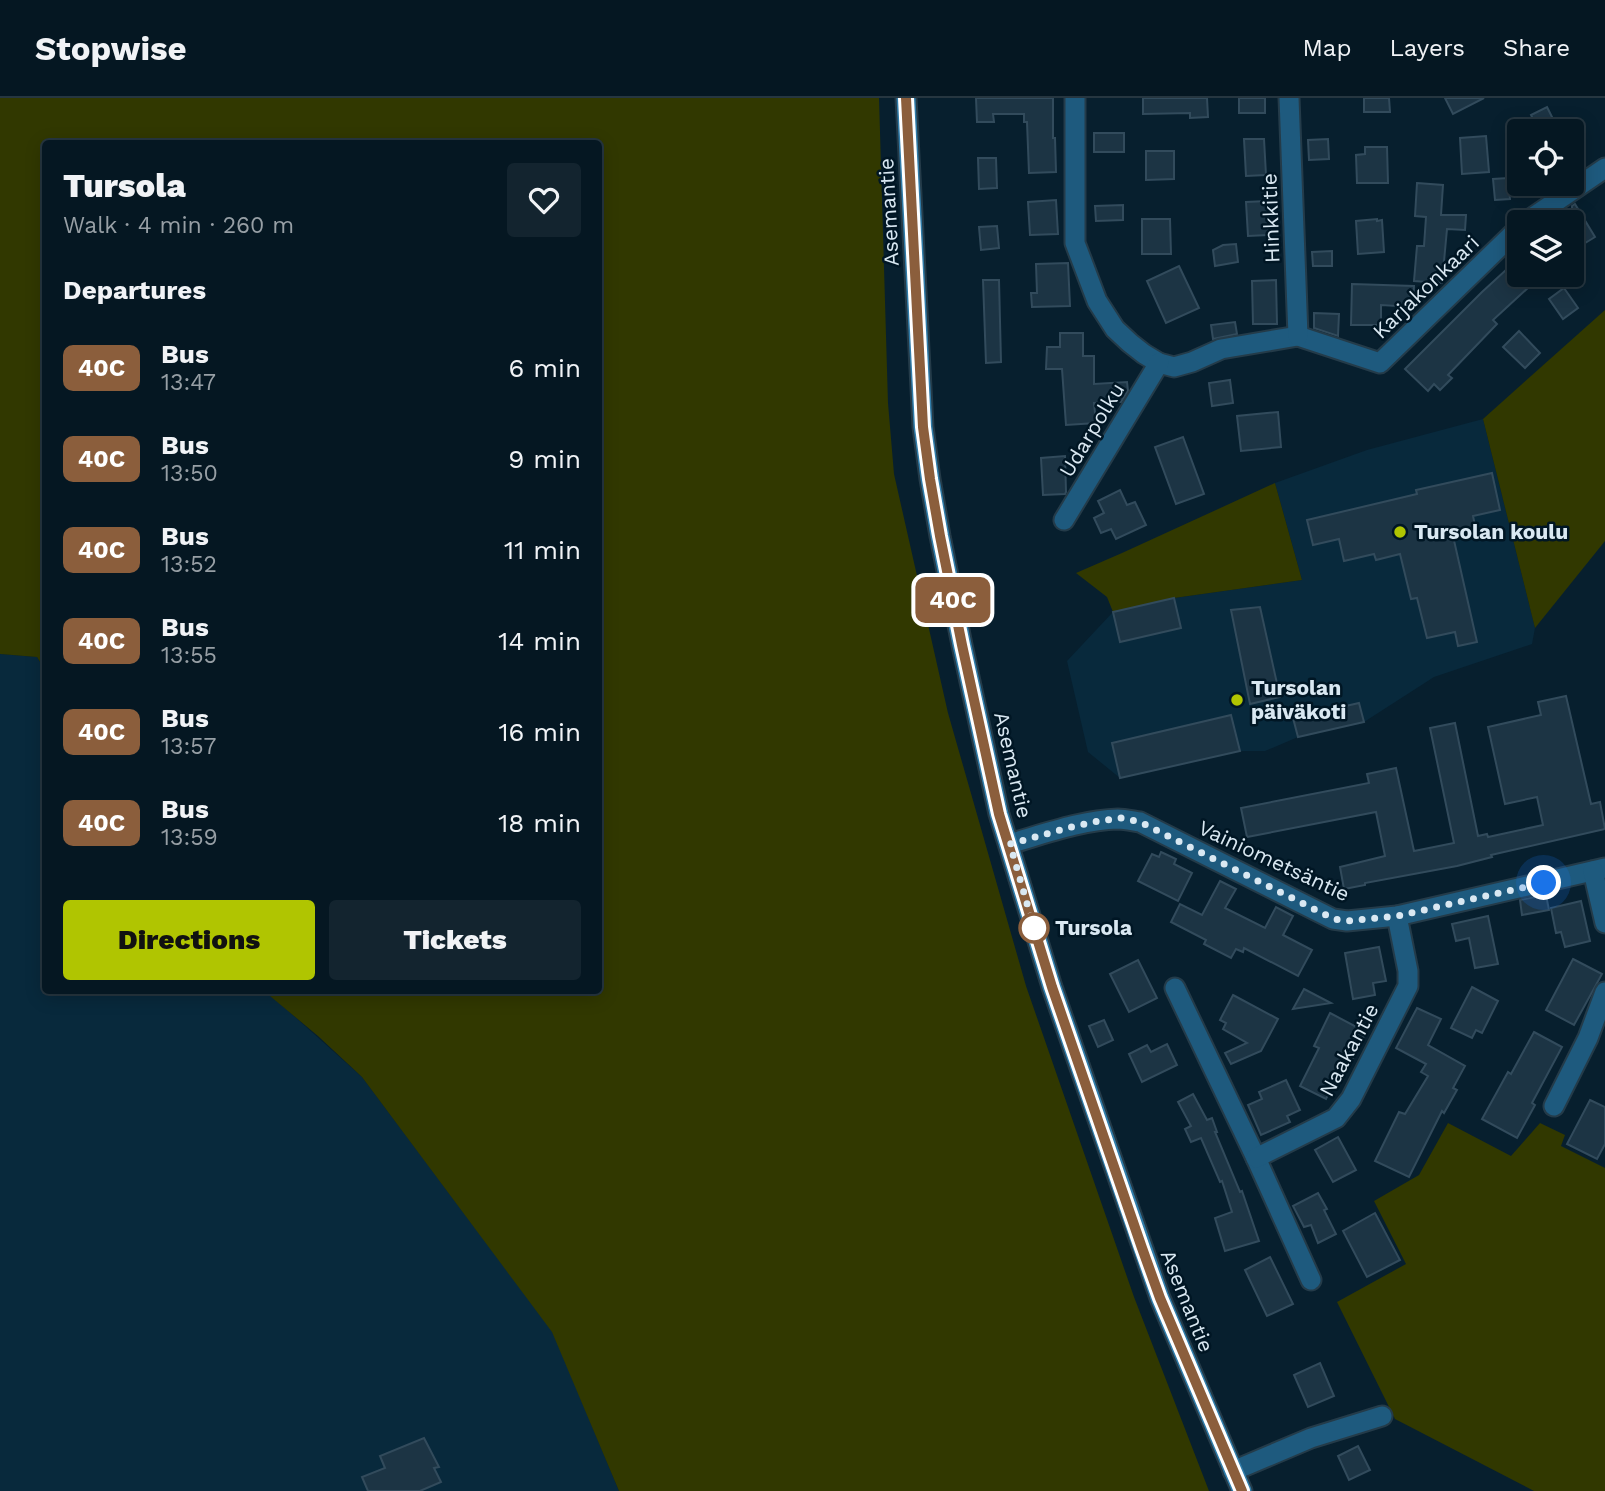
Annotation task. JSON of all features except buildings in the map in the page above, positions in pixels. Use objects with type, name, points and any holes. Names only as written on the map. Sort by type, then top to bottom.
[{"type":"main road","name":"Asemantie","points":[[906,98],[923,427],[930,479],[962,645],[999,814],[1052,987],[1142,1248],[1160,1298],[1242,1491]]},
{"type":"street","points":[[1074,98],[1075,243],[1097,301],[1115,329],[1159,363]]},
{"type":"street","name":"Hinkkitie","points":[[1289,98],[1298,337]]},
{"type":"street","points":[[1544,210],[1605,168]]},
{"type":"street","name":"Karjakonkaari","points":[[1159,363],[1174,367],[1221,349],[1298,337],[1380,363],[1507,240]]},
{"type":"street","name":"Udarpolku","points":[[1063,520],[1159,363]]},
{"type":"street","name":"Vainiometsäntie","points":[[1010,844],[1071,827],[1121,818],[1140,822],[1334,919],[1347,921],[1397,916],[1599,870]]},
{"type":"street","points":[[1599,870],[1605,923]]},
{"type":"street","name":"Naakantie","points":[[1256,1158],[1336,1118],[1352,1100],[1408,986],[1408,971],[1397,916]]},
{"type":"street","points":[[1175,988],[1311,1279]]},
{"type":"street","points":[[1553,1106],[1588,1038],[1605,992]]},
{"type":"street","points":[[1233,1471],[1311,1438],[1381,1416]]},
{"type":"shaded area","points":[[1483,419],[1535,628],[1532,644],[1434,677],[1364,722],[1298,737],[1265,751],[1239,751],[1120,778],[1088,752],[1067,661],[1113,612],[1174,598],[1302,580],[1275,483],[1367,450]]},
{"type":"shaded area","points":[[0,654],[37,657],[42,665],[42,994],[269,994],[362,1077],[553,1332],[619,1491],[0,1491]]},
{"type":"green space","points":[[0,98],[879,98],[888,403],[894,474],[948,713],[1026,986],[1134,1297],[1209,1491],[619,1491],[552,1332],[362,1077],[268,994],[602,994],[602,140],[42,140],[42,665],[37,657],[0,654]]},
{"type":"green space","points":[[1605,310],[1605,541],[1535,628],[1483,419]]},
{"type":"green space","points":[[1275,483],[1302,580],[1174,598],[1113,612],[1107,597],[1076,573],[1122,553]]},
{"type":"green space","points":[[1448,1123],[1511,1156],[1540,1123],[1565,1135],[1561,1146],[1605,1168],[1605,1491],[1534,1491],[1395,1419],[1337,1302],[1406,1264],[1374,1201],[1419,1175]]},
{"type":"bus line","name":"40C","points":[[906,98],[923,427],[940,536],[999,814],[1052,987],[1142,1248],[1160,1298],[1242,1491]]},
{"type":"place","name":"Tursolan koulu","points":[[1400,532]]},
{"type":"place","name":"Tursolan päiväkoti","points":[[1237,700]]},
{"type":"place","name":"Tursola","points":[[1034,928]]},
{"type":"route","points":[[1034,928],[1010,844],[1071,827],[1121,818],[1140,822],[1334,919],[1347,921],[1397,916],[1544,883]]}]
